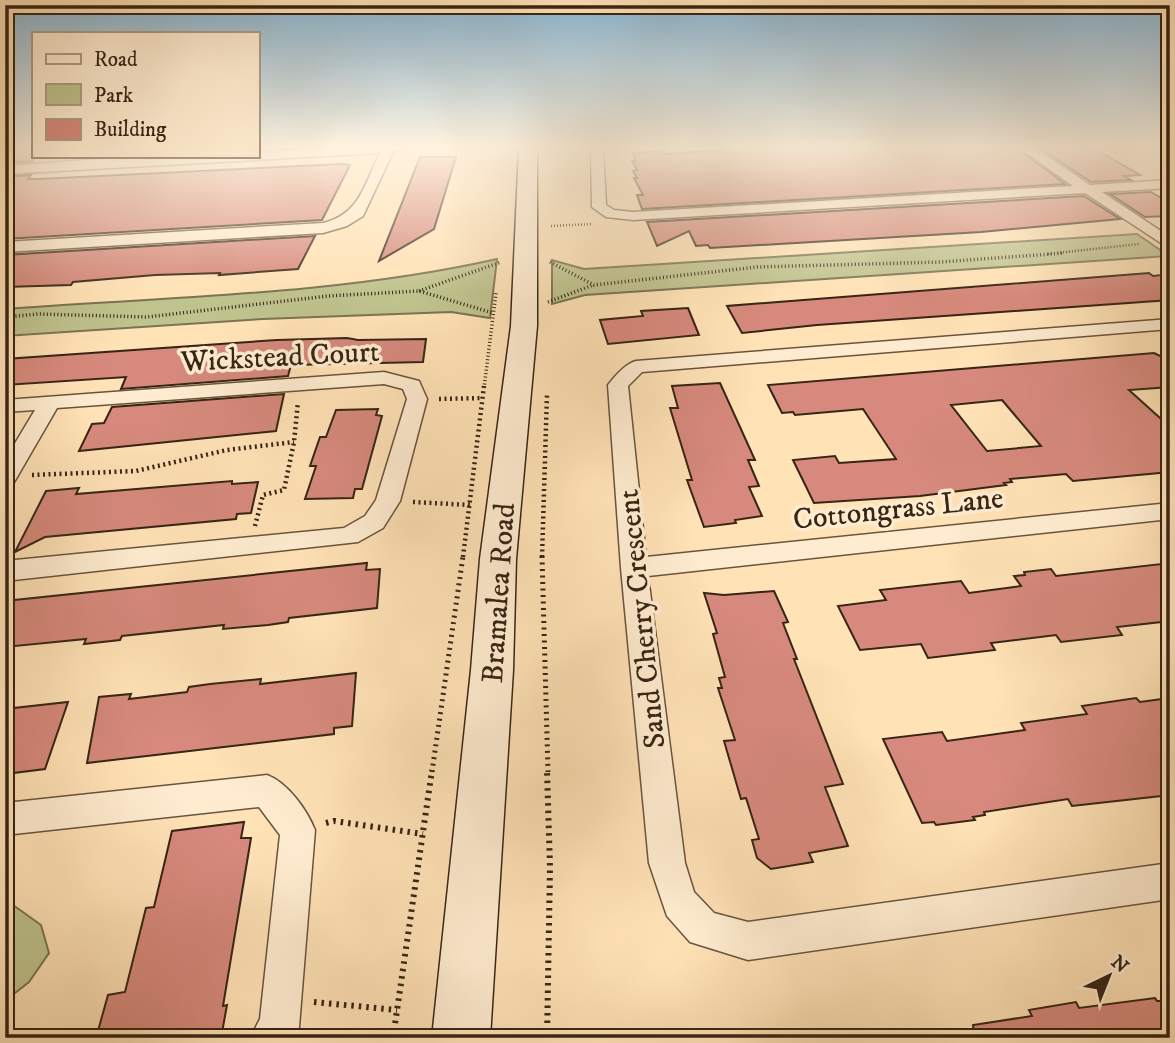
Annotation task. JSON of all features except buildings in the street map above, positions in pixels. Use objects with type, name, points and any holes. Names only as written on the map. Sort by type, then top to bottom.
[{"type":"main road","name":"Bramalea Road","points":[[461,1038],[491,683],[498,559],[526,306],[530,253],[529,197]]},
{"type":"street","points":[[5,247],[332,226],[358,213],[366,197]]},
{"type":"street","points":[[599,197],[599,207],[611,214],[633,216],[947,197]]},
{"type":"street","points":[[1100,197],[1168,243]]},
{"type":"street","name":"Sand Cherry Crescent","points":[[1170,324],[636,368],[618,384],[634,568],[667,863],[680,903],[703,929],[748,941],[1170,881]]},
{"type":"street","name":"Wickstead Court","points":[[5,406],[383,378],[412,385],[417,399]]},
{"type":"street","points":[[5,571],[349,536],[374,522],[388,501],[417,399]]},
{"type":"street","points":[[6,477],[50,403]]},
{"type":"street","name":"Cottongrass Lane","points":[[634,568],[1170,511]]},
{"type":"street","points":[[5,819],[267,791],[298,830],[279,1027],[270,1038]]},
{"type":"path","points":[[499,275],[530,253],[551,226],[551,212]]},
{"type":"path","points":[[551,226],[598,223],[611,214]]},
{"type":"path","points":[[5,317],[38,314],[147,317],[328,296],[419,291],[526,306],[594,285],[757,267],[941,262],[1168,243]]},
{"type":"path","points":[[530,253],[550,275]]},
{"type":"path","points":[[419,291],[530,253],[594,285]]},
{"type":"path","points":[[393,1038],[483,398],[526,306]]},
{"type":"path","points":[[250,546],[263,495],[284,490],[294,442],[300,384]]},
{"type":"path","points":[[547,390],[542,560],[550,868],[547,1038]]},
{"type":"path","points":[[417,399],[483,398]]},
{"type":"path","points":[[6,477],[136,471],[226,450],[294,442]]},
{"type":"path","points":[[388,501],[470,505]]},
{"type":"path","points":[[298,830],[334,821],[423,834]]},
{"type":"path","points":[[282,999],[397,1010]]},
{"type":"green space","points":[[1137,234],[1169,256],[585,295],[552,304],[552,260],[584,269]]},
{"type":"green space","points":[[497,259],[490,318],[451,312],[263,319],[5,336],[5,309],[314,287],[437,271]]},
{"type":"green space","points":[[13,905],[41,925],[49,953],[29,982],[5,1001],[5,907]]}]
